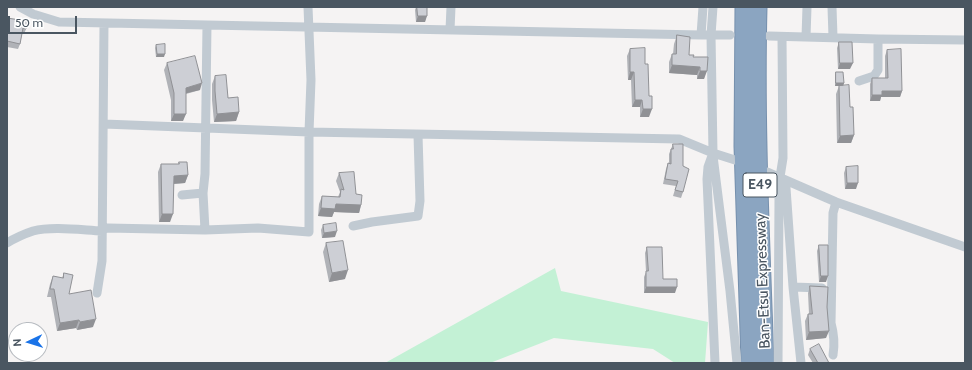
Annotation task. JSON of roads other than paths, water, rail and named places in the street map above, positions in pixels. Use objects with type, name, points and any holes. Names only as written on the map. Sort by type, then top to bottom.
[{"type":"highway","name":"Ban-Etsu Expressway","points":[[744,7],[744,146],[750,363]]},
{"type":"highway","name":"Ban-Etsu Expressway","points":[[758,7],[758,139],[765,363]]},
{"type":"street","points":[[20,7],[33,14],[59,22],[730,35]]},
{"type":"street","points":[[7,243],[33,231],[45,229],[102,231],[103,229],[108,228],[205,230],[258,228],[309,232],[309,132],[311,80],[308,7]]},
{"type":"street","points":[[450,30],[451,7]]},
{"type":"street","points":[[701,35],[703,7]]},
{"type":"street","points":[[713,7],[713,153],[730,291],[736,363]]},
{"type":"street","points":[[806,37],[807,7]]},
{"type":"street","points":[[832,7],[833,37]]},
{"type":"street","points":[[97,292],[102,261],[104,23]]},
{"type":"street","points":[[205,230],[203,193],[205,174],[207,25]]},
{"type":"street","points":[[769,36],[965,40]]},
{"type":"street","points":[[778,363],[780,177],[783,158],[782,37]]},
{"type":"street","points":[[859,81],[874,76],[878,70],[878,39]]},
{"type":"street","points":[[104,124],[309,132],[679,138],[713,153],[735,160]]},
{"type":"street","points":[[353,226],[418,216],[420,201],[418,134]]},
{"type":"street","points":[[713,153],[708,167],[707,179],[715,363]]},
{"type":"street","points":[[767,172],[836,202],[965,247]]},
{"type":"street","points":[[780,177],[786,188],[793,287],[801,363]]},
{"type":"street","points":[[182,195],[203,193]]},
{"type":"street","points":[[833,355],[835,345],[834,332],[831,323],[833,213],[836,202]]},
{"type":"street","points":[[793,287],[832,288]]}]
